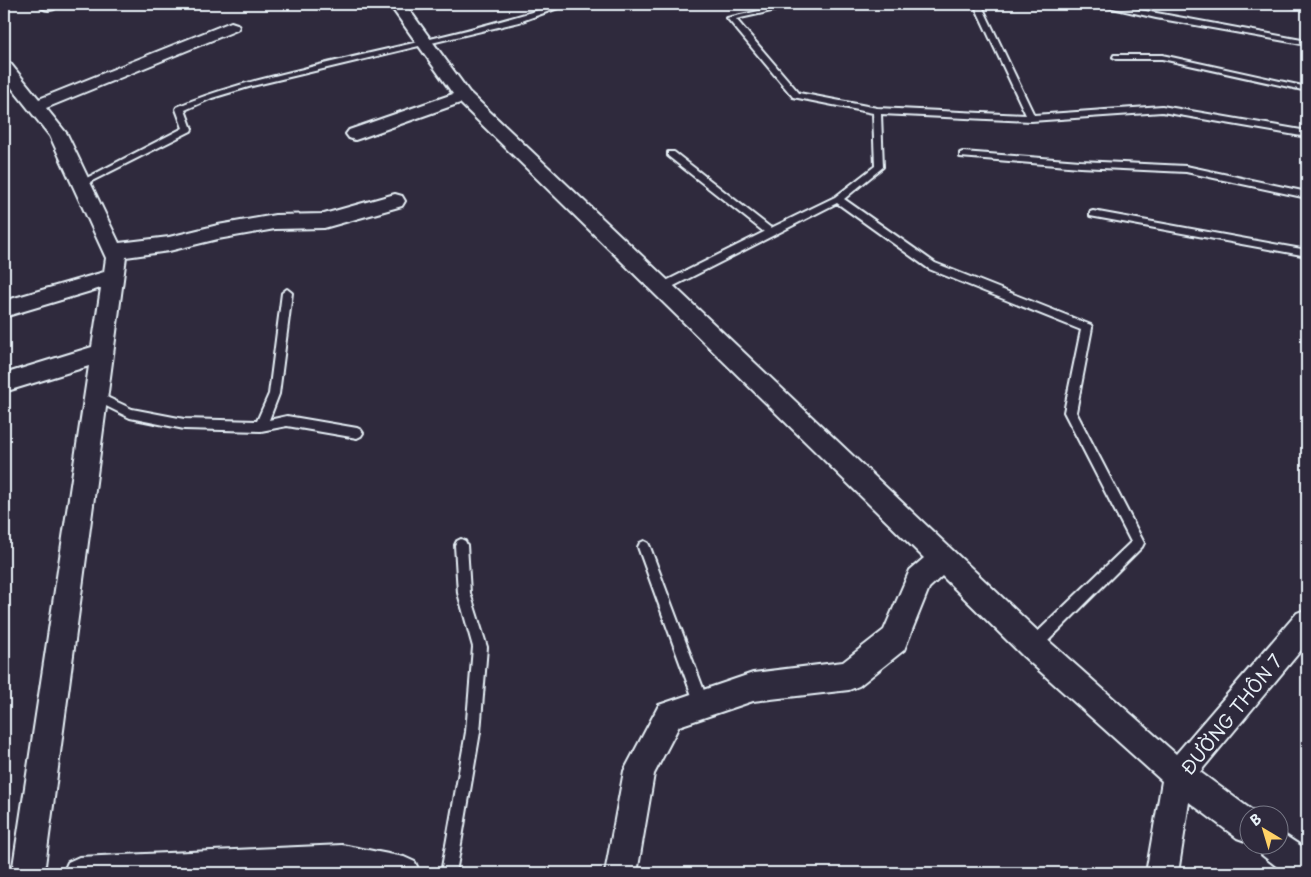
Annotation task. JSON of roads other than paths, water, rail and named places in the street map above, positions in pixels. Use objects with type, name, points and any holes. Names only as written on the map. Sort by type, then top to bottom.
[{"type":"street","points":[[398,4],[463,96],[1033,646],[1178,775],[1238,820]]},
{"type":"street","points":[[36,106],[231,27]]},
{"type":"street","points":[[4,66],[58,134],[116,258],[28,873]]},
{"type":"street","points":[[356,134],[463,96]]},
{"type":"street","points":[[113,251],[169,244],[218,232],[274,222],[324,221],[394,202]]},
{"type":"street","points":[[4,309],[113,277]]},
{"type":"street","points":[[4,383],[102,353]]},
{"type":"street","points":[[622,873],[639,771],[669,714],[753,687],[849,676],[894,640],[919,578],[942,559]]},
{"type":"street","name":"ĐƯỜNG THÔN 7","points":[[1162,873],[1178,775],[1307,622]]},
{"type":"street","points":[[1286,854],[1307,870]]},
{"type":"street","points":[[79,873],[342,861],[404,873]]},
{"type":"lane","points":[[81,183],[188,129],[180,109],[209,96],[250,84],[516,20],[565,4]]},
{"type":"lane","points":[[799,4],[731,18],[796,94],[877,111],[1032,118],[1162,109],[1307,134]]},
{"type":"lane","points":[[978,4],[1032,118]]},
{"type":"lane","points":[[1099,4],[1307,43]]},
{"type":"lane","points":[[1291,4],[1307,7]]},
{"type":"lane","points":[[1117,57],[1162,57],[1307,89]]},
{"type":"lane","points":[[661,288],[838,199],[879,167],[877,111]]},
{"type":"lane","points":[[671,154],[771,233]]},
{"type":"lane","points":[[963,155],[1080,164],[1186,169],[1307,195]]},
{"type":"lane","points":[[838,199],[932,266],[1087,328],[1070,412],[1138,543],[1033,646]]},
{"type":"lane","points":[[1093,214],[1307,253]]},
{"type":"lane","points":[[261,426],[274,394],[287,293]]},
{"type":"lane","points":[[96,396],[130,413],[184,424],[261,426],[287,421],[358,433]]},
{"type":"lane","points":[[448,873],[472,732],[480,647],[464,593],[461,545]]},
{"type":"lane","points":[[644,548],[702,704]]}]
